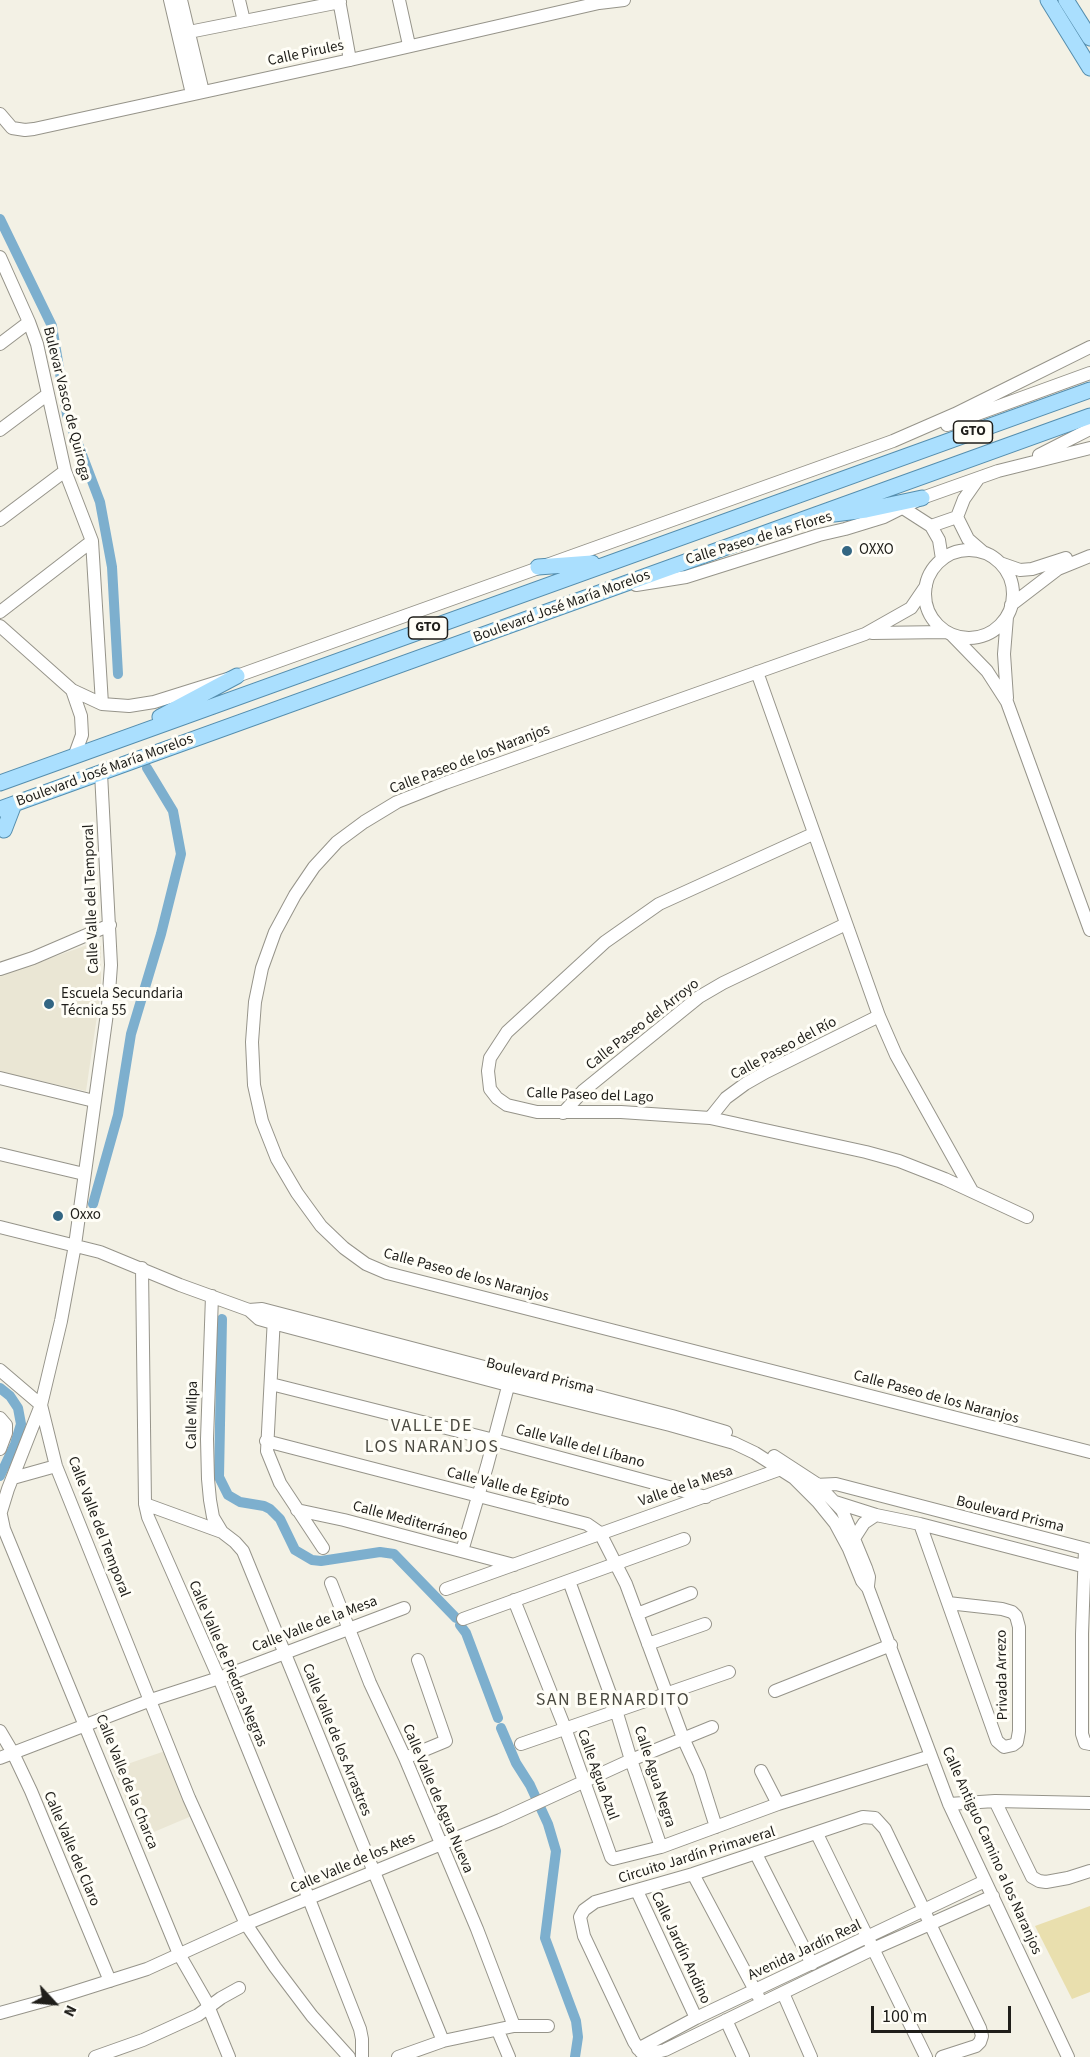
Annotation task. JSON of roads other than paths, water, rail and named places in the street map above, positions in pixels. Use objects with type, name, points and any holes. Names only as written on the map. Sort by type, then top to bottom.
[{"type":"main road","points":[[1048,0],[1090,68]]},
{"type":"main road","points":[[1066,0],[1090,38]]},
{"type":"main road","name":"Boulevard José María Morelos","points":[[0,783],[1090,390]]},
{"type":"main road","name":"Boulevard José María Morelos","points":[[7,806],[1090,416]]},
{"type":"main road","points":[[808,517],[866,510],[922,498]]},
{"type":"main road","points":[[538,567],[613,561]]},
{"type":"main road","points":[[110,743],[237,676]]},
{"type":"main road","points":[[4,830],[7,806]]},
{"type":"street","points":[[170,0],[198,93]]},
{"type":"street","points":[[181,0],[189,32],[198,93]]},
{"type":"street","points":[[239,0],[244,21]]},
{"type":"street","points":[[399,0],[409,45]]},
{"type":"street","name":"Calle Pirules","points":[[0,114],[12,128],[26,130],[350,60],[598,2],[624,0]]},
{"type":"street","points":[[189,32],[340,1],[350,60]]},
{"type":"street","name":"Bulevar Vasco de Quiroga","points":[[0,257],[37,344],[65,471],[92,541],[102,704]]},
{"type":"street","points":[[0,344],[29,322]]},
{"type":"street","points":[[893,441],[955,414],[1090,347]]},
{"type":"street","points":[[2,631],[72,690],[102,704],[129,706],[154,702],[237,676],[538,567],[893,441],[951,424],[1090,373]]},
{"type":"street","points":[[0,430],[48,394]]},
{"type":"street","points":[[1022,464],[1090,429]]},
{"type":"street","name":"Calle Paseo de las Flores","points":[[620,586],[686,577],[845,529],[978,478],[1022,464],[1090,448]]},
{"type":"street","points":[[0,520],[65,471]]},
{"type":"street","points":[[978,478],[964,499],[957,517],[968,539],[1000,564],[1008,574],[1012,587],[1004,654],[1007,702]]},
{"type":"street","points":[[903,508],[931,526],[939,540],[942,560]]},
{"type":"street","points":[[931,526],[957,517]]},
{"type":"street","points":[[0,612],[92,541]]},
{"type":"street","points":[[984,553],[969,550],[955,552],[942,560],[931,571],[926,586],[927,607],[931,617],[987,671],[1007,702],[1090,930]]},
{"type":"street","points":[[1000,564],[1020,570],[1032,569],[1090,550]]},
{"type":"street","points":[[949,633],[973,638],[984,635],[1001,623],[1009,610],[1058,569],[1090,556]]},
{"type":"street","name":"Calle Paseo de los Naranjos","points":[[926,586],[911,608],[865,634],[445,783],[397,802],[337,842],[314,867],[295,895],[275,932],[262,968],[255,1002],[252,1042],[254,1085],[262,1121],[277,1159],[297,1193],[321,1226],[344,1248],[366,1264],[387,1273],[1090,1452]]},
{"type":"street","name":"Calle Paseo de los Naranjos","points":[[865,634],[949,633]]},
{"type":"street","points":[[757,672],[879,1016],[896,1055],[972,1191]]},
{"type":"street","points":[[72,690],[81,716],[82,735],[74,757]]},
{"type":"street","name":"Calle Valle del Temporal","points":[[101,774],[110,925],[111,965],[108,1006],[75,1245],[62,1321],[41,1405],[56,1466],[189,1797],[246,1924],[312,2016],[349,2057]]},
{"type":"street","name":"Calle Paseo del Lago","points":[[813,834],[659,904],[605,942],[507,1032],[490,1058],[488,1071],[490,1089],[496,1098],[507,1105],[537,1112],[621,1112],[710,1118],[899,1161],[1028,1217]]},
{"type":"street","name":"Calle Paseo del Arroyo","points":[[563,1113],[592,1084],[699,997],[723,983],[846,924]]},
{"type":"street","points":[[0,969],[43,954],[110,925]]},
{"type":"street","name":"Calle Paseo del Río","points":[[710,1118],[726,1098],[766,1072],[879,1016]]},
{"type":"street","points":[[0,1078],[94,1101]]},
{"type":"street","points":[[0,1154],[84,1174]]},
{"type":"street","name":"Boulevard Prisma","points":[[0,1228],[100,1252],[249,1310],[260,1319],[274,1318],[706,1434],[734,1443],[811,1486],[836,1485],[1088,1550]]},
{"type":"street","name":"Calle Valle de Piedras Negras","points":[[142,1268],[145,1504],[148,1517],[219,1678],[309,1899],[360,2030],[362,2057]]},
{"type":"street","name":"Calle Milpa","points":[[212,1296],[207,1427],[208,1479],[213,1516],[222,1532]]},
{"type":"street","points":[[274,1318],[267,1451],[273,1469],[323,1548]]},
{"type":"street","points":[[0,1370],[41,1405],[0,1515]]},
{"type":"street","points":[[462,1551],[509,1380]]},
{"type":"street","name":"Boulevard Prisma","points":[[509,1380],[672,1416],[737,1436],[789,1464],[811,1486]]},
{"type":"street","name":"Calle Valle del Líbano","points":[[271,1384],[494,1440],[706,1497]]},
{"type":"street","points":[[0,1418],[6,1425],[6,1433],[0,1449]]},
{"type":"street","name":"Calle Valle de Egipto","points":[[266,1441],[586,1524],[600,1533]]},
{"type":"street","points":[[13,1478],[56,1466]]},
{"type":"street","name":"Valle de la Mesa","points":[[446,1589],[781,1469]]},
{"type":"street","name":"Calle Antiguo Camino a los Naranjos","points":[[811,1486],[818,1502],[835,1523],[862,1581],[868,1588],[949,1804],[1068,2057]]},
{"type":"street","name":"Calle Antiguo Camino a los Naranjos","points":[[811,1486],[836,1502],[855,1537],[869,1577],[868,1588]]},
{"type":"street","name":"Boulevard Prisma","points":[[818,1502],[836,1502],[876,1515],[920,1524],[1087,1568]]},
{"type":"street","name":"Calle Valle de los Arrastres","points":[[145,1504],[222,1532],[243,1551],[443,2041]]},
{"type":"street","name":"Calle Mediterráneo","points":[[297,1510],[344,1520],[515,1565]]},
{"type":"street","name":"Calle Valle de la Charca","points":[[0,1515],[179,1954],[208,2008],[229,2057]]},
{"type":"street","points":[[855,1537],[864,1522],[876,1515]]},
{"type":"street","name":"Privada Arrezo","points":[[920,1524],[948,1603],[997,1741],[1004,1747],[1013,1745],[1017,1742],[1019,1731],[1019,1627],[1016,1616],[1002,1609],[948,1603]]},
{"type":"street","points":[[600,1533],[617,1565],[637,1614],[683,1738],[699,1773],[716,1827]]},
{"type":"street","points":[[463,1619],[684,1539]]},
{"type":"street","points":[[1088,1550],[1082,1734],[1085,1743],[1090,1744]]},
{"type":"street","name":"Calle Agua Negra","points":[[569,1581],[616,1710],[661,1847]]},
{"type":"street","name":"Calle Valle de Agua Nueva","points":[[331,1583],[370,1683],[405,1758],[477,1929],[514,2026]]},
{"type":"street","points":[[637,1614],[691,1593]]},
{"type":"street","name":"Calle Agua Azul","points":[[514,1600],[613,1859],[661,1847]]},
{"type":"street","name":"Calle Valle de la Mesa","points":[[0,1758],[151,1700],[219,1678],[404,1608]]},
{"type":"street","points":[[648,1644],[705,1624]]},
{"type":"street","points":[[775,1691],[891,1645]]},
{"type":"street","points":[[405,1758],[446,1741],[418,1660]]},
{"type":"street","points":[[521,1744],[729,1672]]},
{"type":"street","name":"Calle Valle de los Ates","points":[[0,2013],[147,1969],[246,1924],[556,1795],[631,1760],[712,1727]]},
{"type":"street","name":"Calle Valle del Claro","points":[[0,1731],[13,1753],[110,1981]]},
{"type":"street","points":[[661,1847],[778,1804],[931,1756]]},
{"type":"street","points":[[761,1771],[778,1804]]},
{"type":"street","points":[[994,1801],[1032,1877],[1046,1882],[1090,1871]]},
{"type":"street","points":[[949,1804],[994,1801],[1090,1803]]},
{"type":"street","name":"Circuito Jardín Primaveral","points":[[641,2051],[584,1936],[580,1917],[584,1910],[595,1902],[693,1874],[863,1817],[875,1818],[885,1829],[924,1910]]},
{"type":"street","points":[[817,1834],[926,2057]]},
{"type":"street","points":[[756,1854],[812,1964]]},
{"type":"street","points":[[693,1874],[761,2003]]},
{"type":"street","name":"Avenida Jardín Real","points":[[641,2051],[653,2054],[666,2053],[726,2020],[783,1993],[924,1910],[985,1881]]},
{"type":"street","name":"Calle Jardín Andino","points":[[637,1891],[696,2018]]},
{"type":"street","name":"Avenida Jardín Real","points":[[641,2051],[659,2037],[696,2018],[812,1964],[930,1924],[993,1896]]},
{"type":"street","points":[[924,1910],[982,2036],[976,2046],[942,2057]]},
{"type":"street","points":[[95,2057],[152,2036],[198,2015],[239,1988]]},
{"type":"street","points":[[783,1993],[811,2057]]},
{"type":"street","points":[[726,2020],[743,2057]]},
{"type":"street","points":[[398,2057],[429,2052],[443,2041],[514,2026],[548,2026]]},
{"type":"street","points":[[498,2031],[509,2057]]},
{"type":"street","points":[[659,2037],[666,2053]]},
{"type":"waterway","points":[[0,219],[52,326],[67,415],[100,502],[112,567],[118,674]]},
{"type":"waterway","points":[[93,1204],[118,1115],[131,1034],[161,934],[181,854],[173,811],[147,768]]},
{"type":"waterway","points":[[222,1319],[219,1477],[228,1495],[240,1502],[270,1509],[280,1519],[295,1550],[312,1560],[321,1561],[380,1552],[394,1554],[456,1618]]},
{"type":"waterway","points":[[0,1388],[10,1396],[18,1408],[21,1424],[15,1444],[0,1476]]},
{"type":"waterway","points":[[460,1625],[466,1633],[498,1718]]},
{"type":"waterway","points":[[501,1728],[516,1763],[530,1785],[548,1824],[556,1851],[545,1938],[576,2021],[578,2037],[575,2057]]},
{"type":"place","name":"OXXO","points":[[847,551]]},
{"type":"place","name":"Escuela Secundaria Técnica 55","points":[[49,1004]]},
{"type":"place","name":"Oxxo","points":[[58,1216]]},
{"type":"district","name":"VALLE DE LOS NARANJOS","points":[[432,1437]]},
{"type":"district","name":"SAN BERNARDITO","points":[[613,1701]]}]
